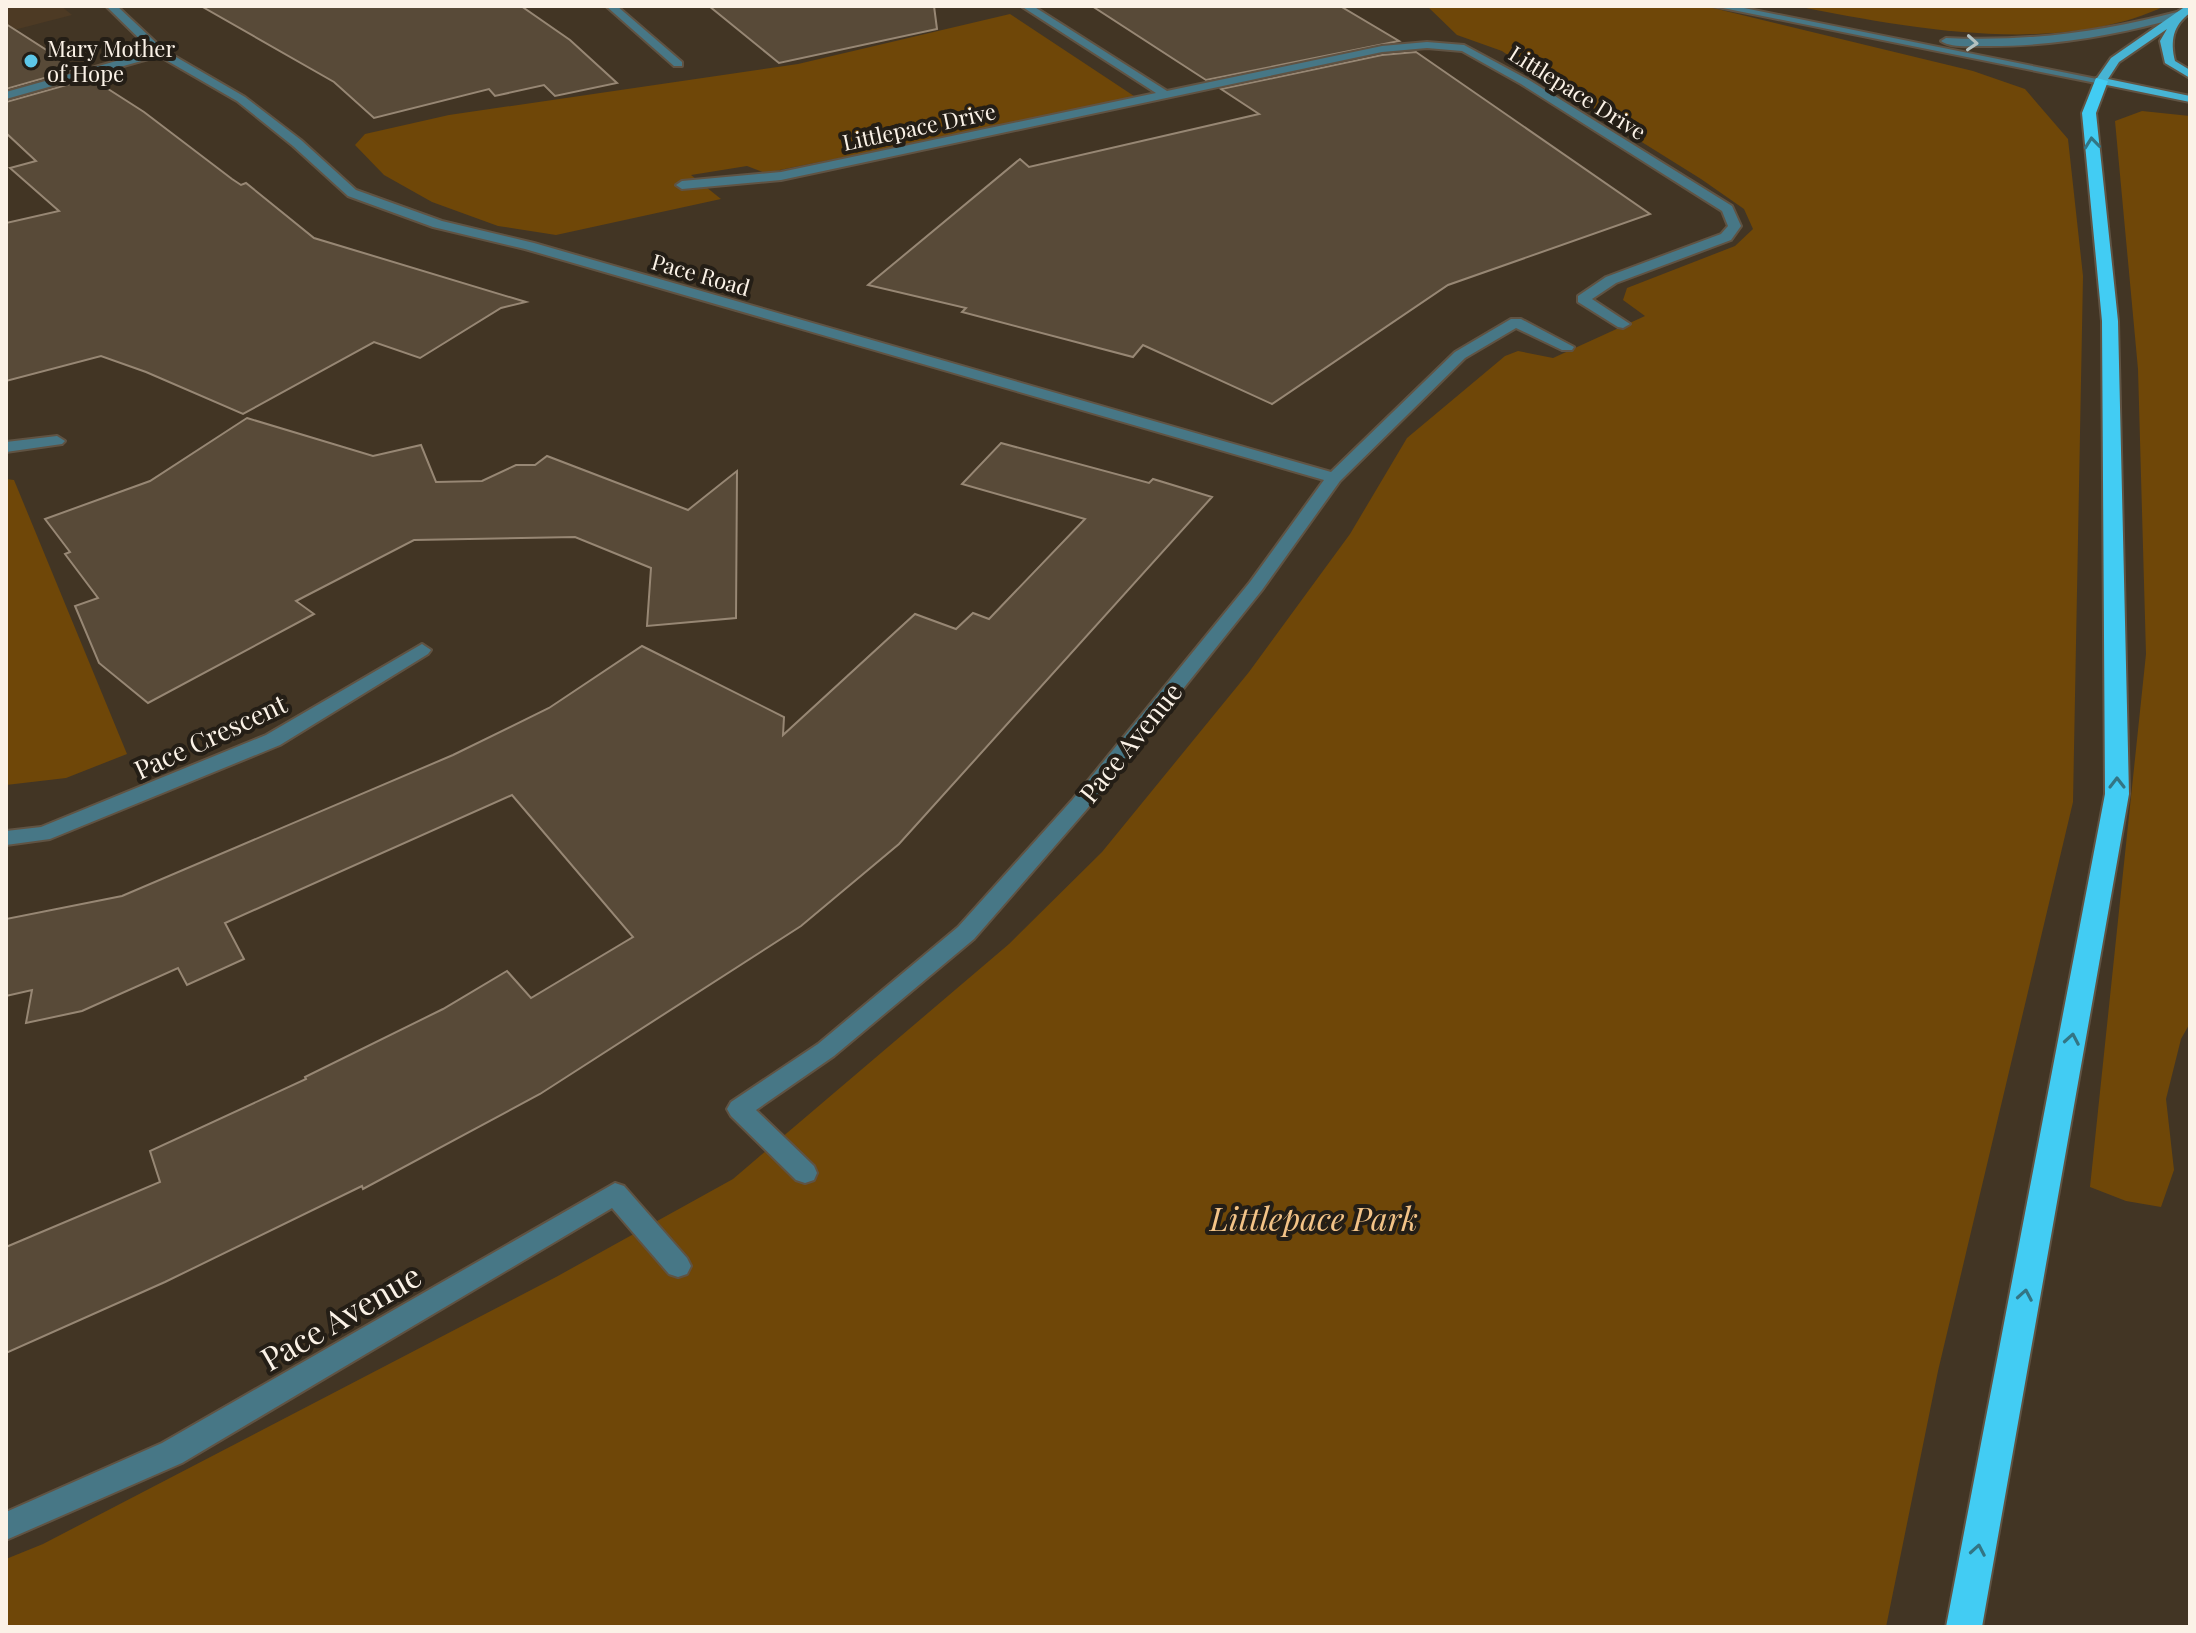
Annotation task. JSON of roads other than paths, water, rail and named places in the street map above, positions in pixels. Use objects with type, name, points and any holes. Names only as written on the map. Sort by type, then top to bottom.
[{"type":"highway","points":[[1964,1627],[2117,794],[2110,321],[2089,113],[2101,81]]},
{"type":"main road","points":[[2186,11],[2165,41],[2170,63],[2190,75]]},
{"type":"main road","points":[[2186,11],[2115,60],[2101,81],[2190,99]]},
{"type":"street","name":"Pace Road","points":[[111,6],[160,52],[241,99],[297,143],[352,193],[407,214],[529,246],[1334,478]]},
{"type":"street","points":[[611,6],[678,64]]},
{"type":"street","points":[[1026,6],[1163,93]]},
{"type":"street","points":[[1718,6],[1838,32],[2101,81]]},
{"type":"street","points":[[1838,32],[1988,44],[2038,43],[2117,33],[2186,11]]},
{"type":"street","name":"Littlepace Drive","points":[[682,185],[781,176],[1382,49],[1427,45],[1464,48],[1728,209],[1735,226],[1726,237],[1611,280],[1583,299],[1623,324]]},
{"type":"street","points":[[6,96],[160,52]]},
{"type":"street","name":"Pace Avenue","points":[[805,1173],[739,1109],[826,1050],[966,933],[1080,804],[1256,586],[1334,478],[1460,355],[1516,322],[1567,347]]},
{"type":"street","points":[[6,447],[57,441]]},
{"type":"street","name":"Pace Crescent","points":[[6,838],[43,834],[273,740],[422,650]]},
{"type":"street","name":"Pace Avenue","points":[[6,1526],[172,1453],[615,1194],[678,1266]]},
{"type":"place","name":"Mary Mother of Hope","points":[[31,61]]},
{"type":"park label","name":"Littlepace Park","points":[[1314,1217]]}]
